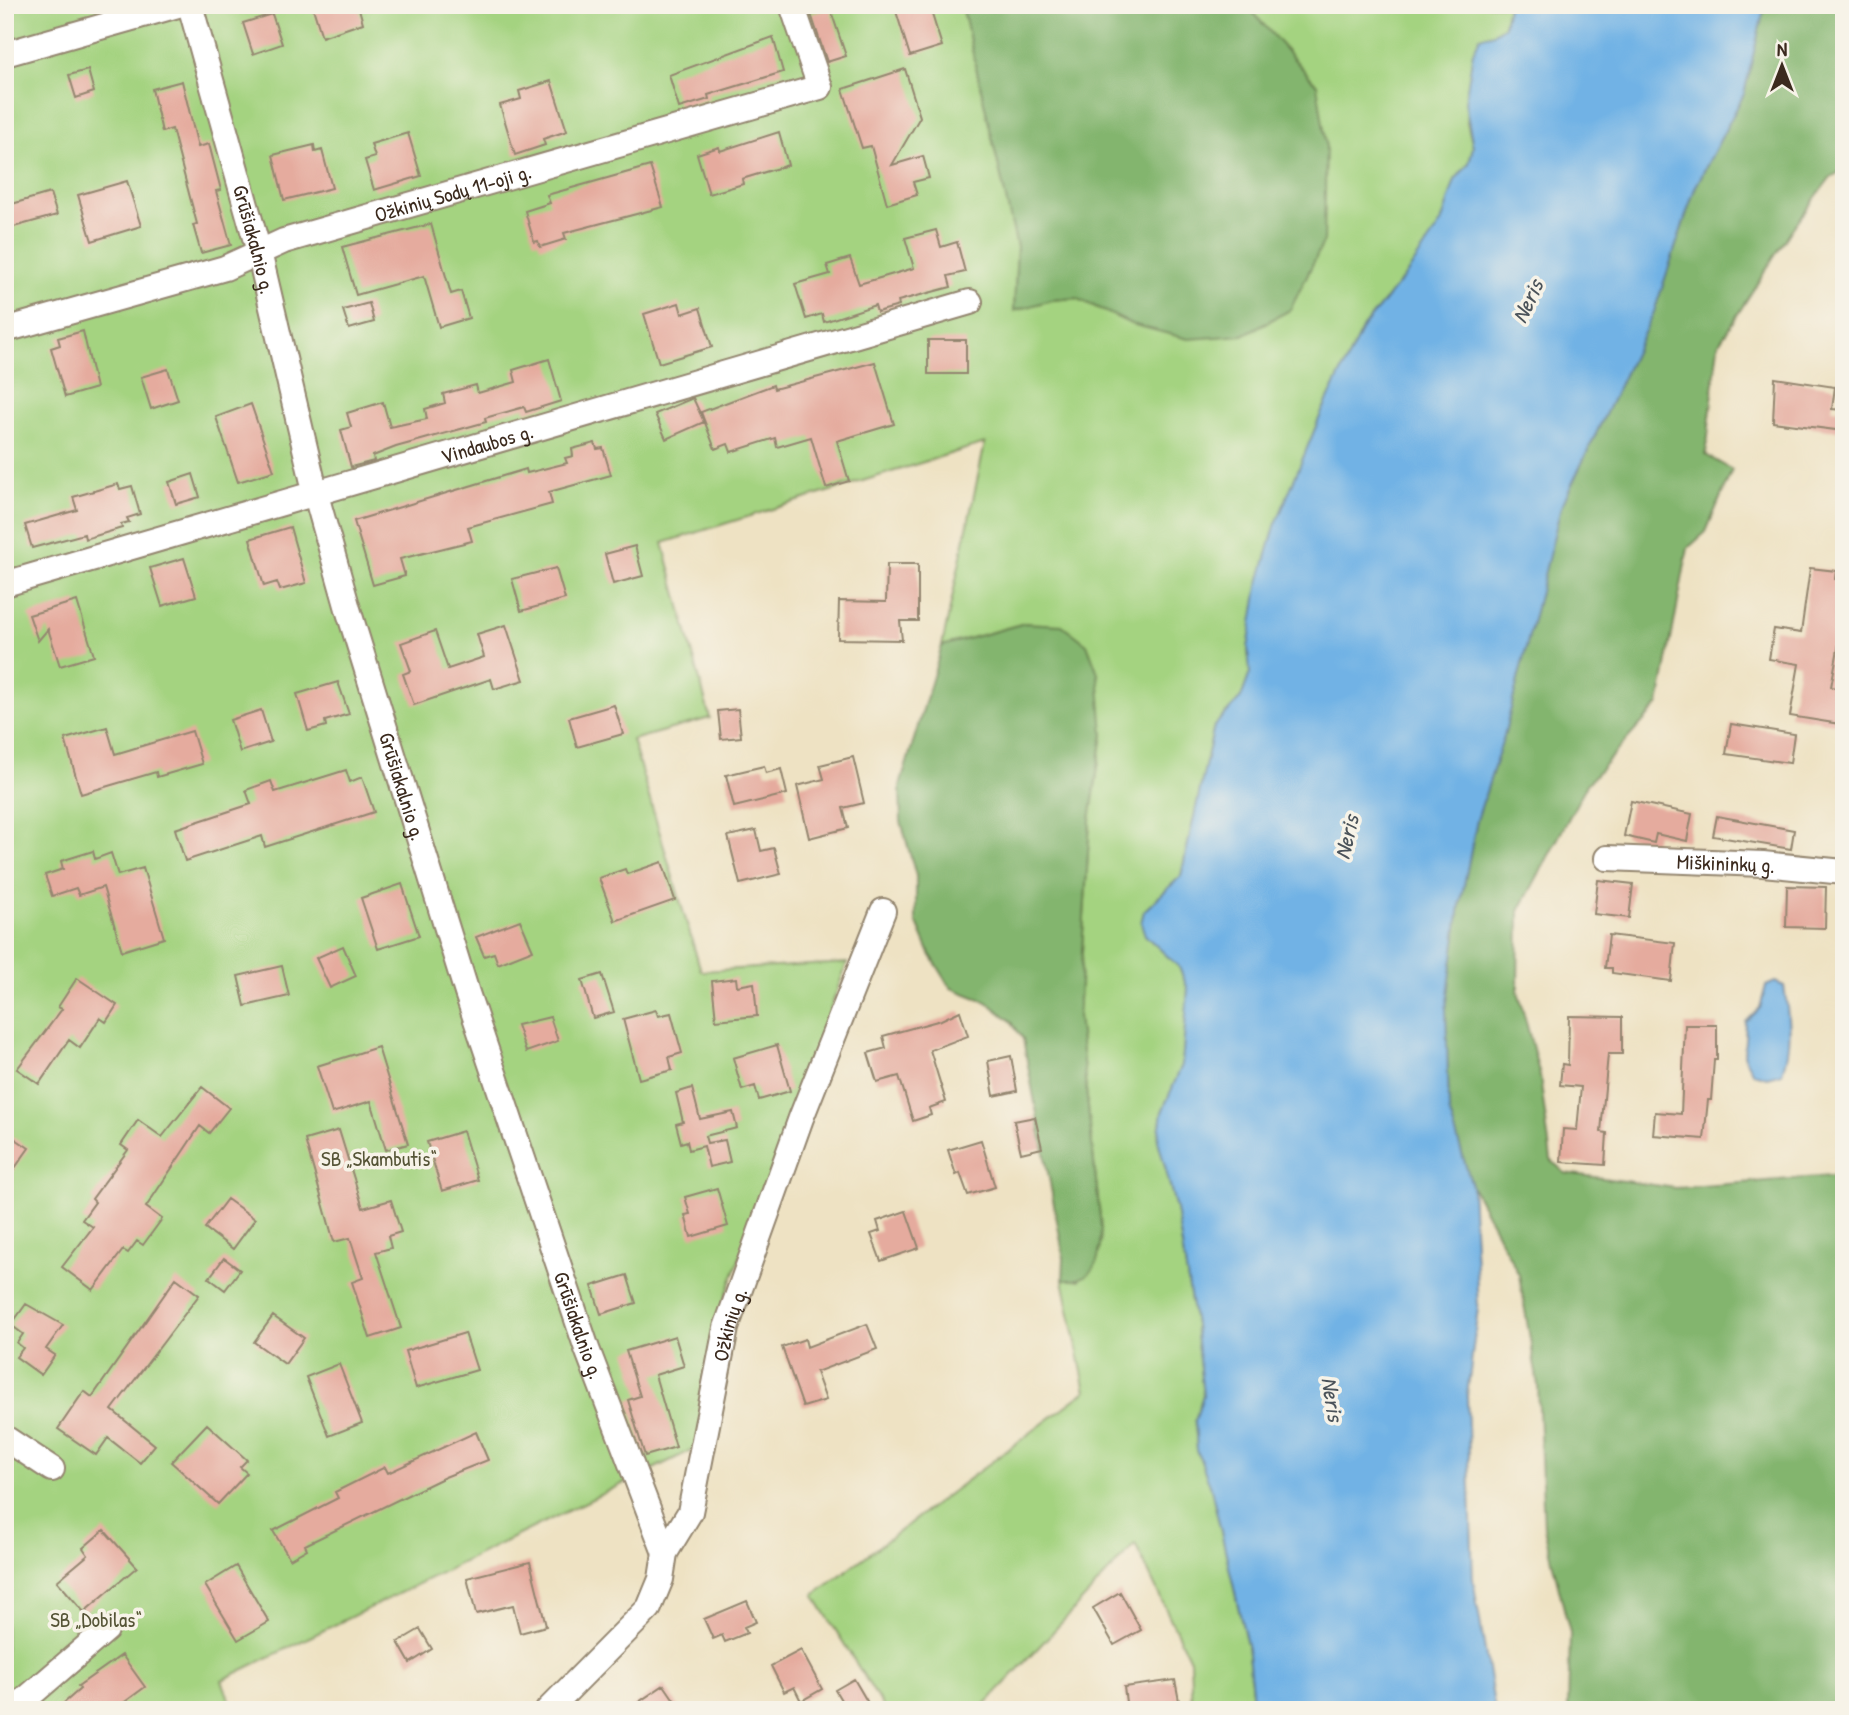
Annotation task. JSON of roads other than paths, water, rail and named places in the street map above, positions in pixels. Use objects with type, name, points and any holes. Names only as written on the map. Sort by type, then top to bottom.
[{"type":"street","points":[[5,54],[178,5]]},
{"type":"street","name":"Grūšiakalnio g.","points":[[190,5],[259,252],[316,495],[467,993],[587,1349],[665,1553]]},
{"type":"street","name":"Ožkinių Sodų 11-oji g.","points":[[5,330],[225,268],[285,241],[821,87],[792,5]]},
{"type":"street","name":"Vindaubos g.","points":[[5,584],[970,302]]},
{"type":"street","name":"Miškininkų g.","points":[[1607,858],[1763,864],[1844,872]]},
{"type":"street","name":"Ožkinių g.","points":[[548,1710],[649,1608],[661,1579],[665,1553],[690,1513],[726,1328],[801,1118],[883,911]]},
{"type":"street","points":[[5,1438],[52,1469]]},
{"type":"street","points":[[13,1710],[106,1630]]},
{"type":"water","name":"Neris","points":[[1508,5],[1765,5],[1744,94],[1695,188],[1654,312],[1561,507],[1504,736],[1477,820],[1460,905],[1446,1009],[1449,1111],[1472,1186],[1478,1308],[1467,1396],[1473,1579],[1495,1710],[1254,1710],[1247,1645],[1211,1488],[1197,1450],[1195,1421],[1203,1395],[1195,1325],[1176,1209],[1158,1140],[1162,1112],[1182,1065],[1188,989],[1179,967],[1145,935],[1141,923],[1144,911],[1181,876],[1214,726],[1241,698],[1250,673],[1248,648],[1258,586],[1275,526],[1321,414],[1363,327],[1406,275],[1441,223],[1455,180],[1469,163],[1473,147],[1465,102],[1473,52],[1480,37],[1494,33],[1504,26]]},
{"type":"water","points":[[1775,982],[1784,986],[1788,1040],[1782,1073],[1767,1077],[1753,1073],[1744,1057],[1746,1022],[1760,1008],[1766,986]]},
{"type":"park label","name":"SB „Skambutis“","points":[[379,1158]]},
{"type":"park label","name":"SB „Dobilas“","points":[[96,1619]]}]
